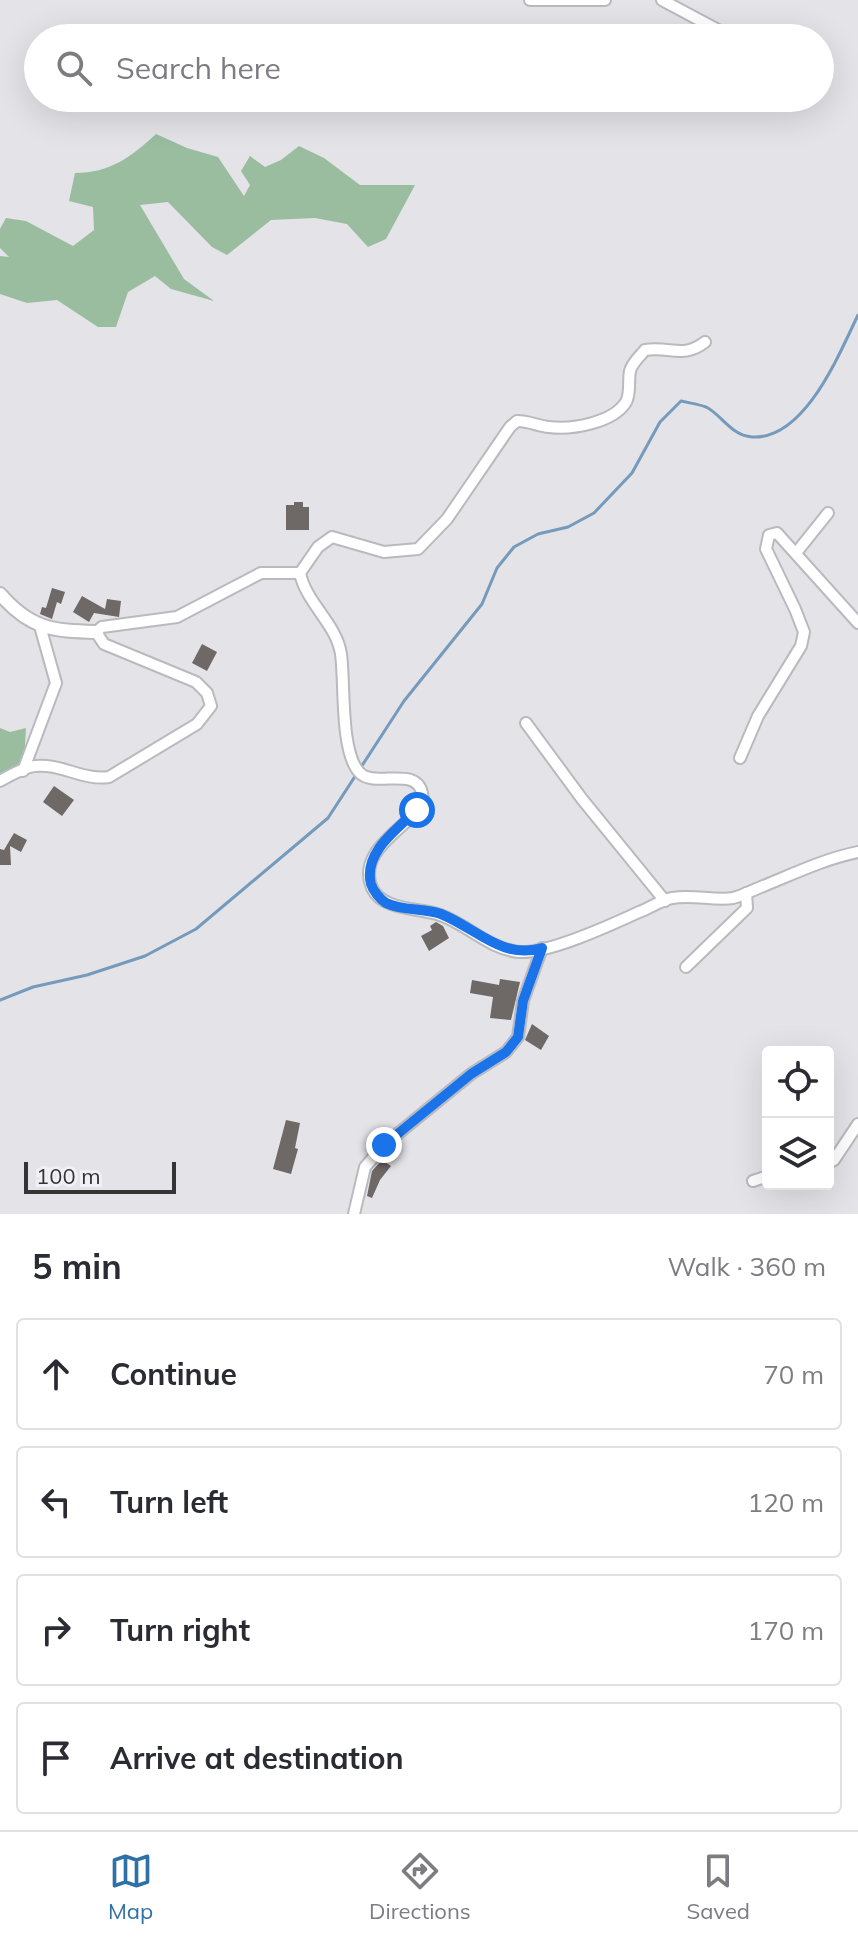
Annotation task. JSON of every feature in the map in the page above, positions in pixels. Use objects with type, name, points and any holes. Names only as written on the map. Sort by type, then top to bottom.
[{"type":"street","points":[[530,0],[605,0]]},
{"type":"street","points":[[662,0],[707,24]]},
{"type":"street","points":[[705,342],[683,353],[662,348],[645,350],[630,371],[625,403],[609,416],[592,423],[565,427],[517,421],[447,519],[418,549],[384,552],[332,537],[318,547],[300,573],[302,585],[333,631],[340,650],[349,755],[360,774],[371,779],[404,778],[417,783],[422,790],[423,799],[417,810],[374,854],[368,870],[373,890],[386,903],[440,914],[483,939],[514,951],[530,952],[671,898],[733,898],[836,856],[858,852]]},
{"type":"street","points":[[796,553],[828,513]]},
{"type":"street","points":[[740,758],[758,716],[801,646],[804,632],[766,549],[769,535],[777,533],[858,623]]},
{"type":"street","points":[[0,594],[31,623],[58,631],[96,632],[102,627],[126,622],[177,617],[261,573],[300,573]]},
{"type":"street","points":[[23,771],[56,683],[40,626]]},
{"type":"street","points":[[0,781],[35,766],[95,779],[109,777],[197,724],[211,706],[207,693],[196,682],[104,644],[96,632]]},
{"type":"street","points":[[526,723],[582,799],[665,901]]},
{"type":"street","points":[[686,967],[747,908],[746,893]]},
{"type":"street","points":[[354,1214],[365,1167],[384,1145],[471,1074],[506,1052],[518,1037],[523,1001],[542,948]]},
{"type":"street","points":[[834,1160],[858,1124]]},
{"type":"street","points":[[753,1181],[762,1178]]},
{"type":"green space","points":[[156,134],[218,157],[244,196],[250,185],[241,171],[250,156],[265,167],[281,160],[299,146],[324,158],[360,185],[415,185],[386,239],[368,247],[347,224],[315,218],[271,220],[227,255],[212,247],[168,202],[140,205],[184,279],[214,301],[171,289],[155,276],[128,292],[116,327],[98,327],[57,300],[27,303],[0,294],[0,256],[9,257],[0,248],[0,229],[6,218],[26,221],[73,246],[94,230],[93,207],[69,201],[75,173],[109,167],[138,150]]},
{"type":"green space","points":[[0,728],[10,732],[26,728],[24,761],[0,776]]},
{"type":"building","points":[[294,502],[303,502],[303,507],[309,507],[309,530],[286,530],[286,505],[294,505]]},
{"type":"building","points":[[52,588],[65,592],[61,604],[57,602],[52,619],[40,614],[42,607],[46,608]]},
{"type":"building","points":[[82,596],[105,609],[107,599],[121,601],[119,617],[94,613],[89,622],[73,612]]},
{"type":"building","points":[[202,644],[217,652],[207,671],[192,663]]},
{"type":"building","points":[[54,786],[74,800],[62,816],[43,802]]},
{"type":"building","points":[[14,833],[27,840],[21,852],[10,846],[11,865],[0,865],[0,849],[4,850]]},
{"type":"building","points":[[436,922],[443,926],[449,938],[429,951],[421,936],[432,930],[430,926]]},
{"type":"building","points":[[500,979],[520,982],[511,1020],[490,1018],[493,997],[470,993],[472,980],[499,985]]},
{"type":"building","points":[[532,1024],[549,1036],[541,1050],[525,1040]]},
{"type":"building","points":[[286,1120],[300,1123],[295,1148],[298,1149],[291,1174],[273,1169]]},
{"type":"building","points":[[382,1160],[391,1166],[372,1198],[367,1196],[372,1171]]},
{"type":"waterway","points":[[0,1000],[33,987],[87,975],[145,956],[196,929],[328,818],[404,701],[482,604],[497,568],[514,547],[538,534],[568,527],[594,513],[632,473],[660,422],[681,401],[706,407],[738,432],[752,437],[771,434],[788,425],[818,392],[858,315]]},
{"type":"route","points":[[384,1145],[446,1093],[506,1052],[518,1037],[523,1001],[542,948],[530,952],[514,951],[483,939],[440,914],[386,903],[373,890],[368,870],[374,854],[417,810]]}]
